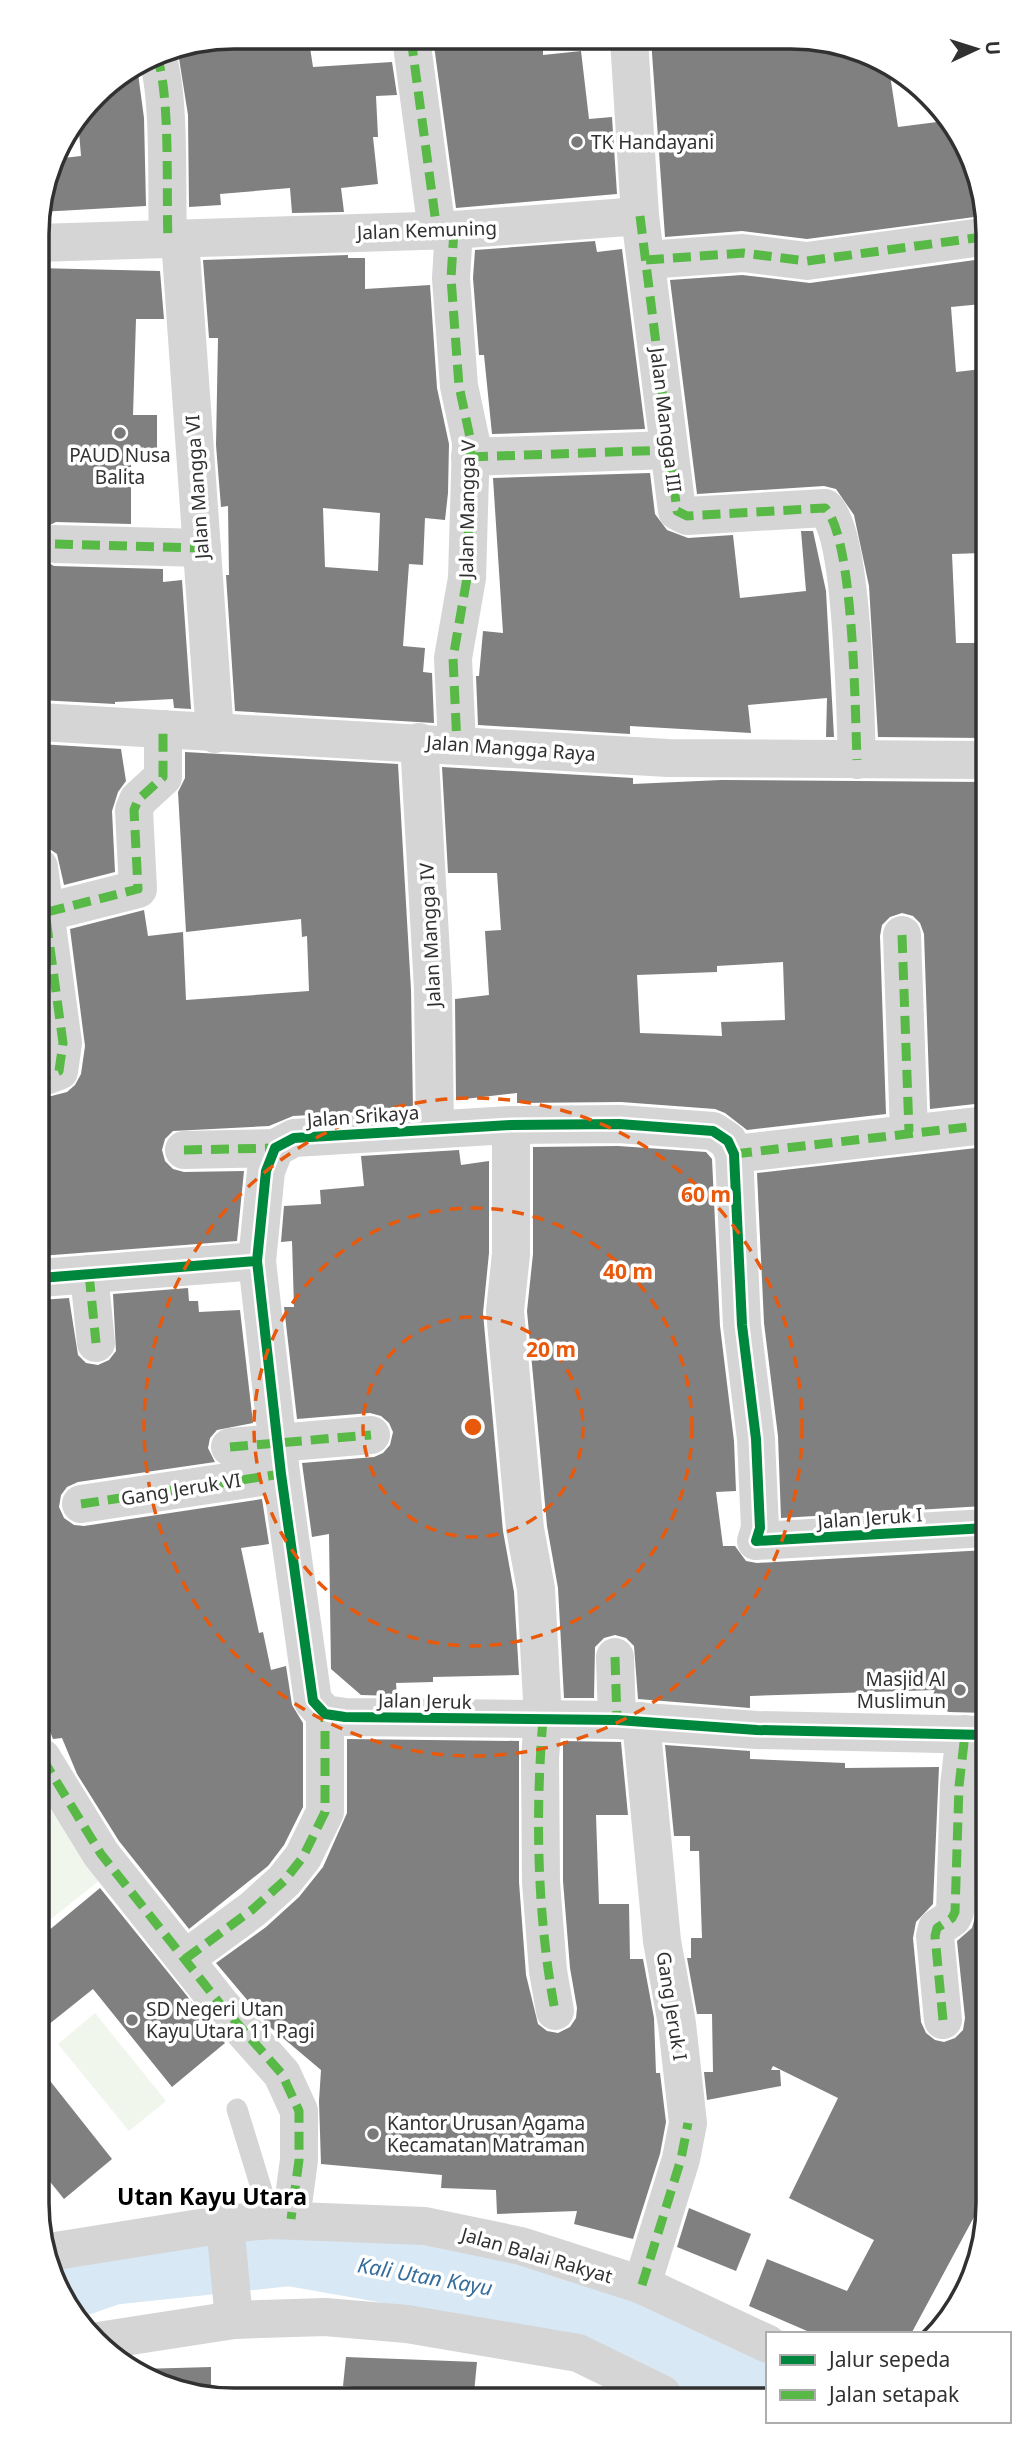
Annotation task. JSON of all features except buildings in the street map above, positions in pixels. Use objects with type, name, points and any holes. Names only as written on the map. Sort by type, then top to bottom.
[{"type":"street","name":"Jalan Mangga V","points":[[413,49],[445,231],[459,386],[471,442],[467,579],[453,658],[457,745]]},
{"type":"street","points":[[630,49],[640,216]]},
{"type":"street","name":"Jalan Mangga VI","points":[[160,65],[202,548],[215,734]]},
{"type":"street","name":"Jalan Kemuning","points":[[49,243],[445,231],[640,216]]},
{"type":"street","name":"Jalan Mangga III","points":[[640,216],[677,511],[680,515],[825,508],[834,516],[847,599],[857,760]]},
{"type":"street","points":[[646,260],[743,253],[807,261],[976,238]]},
{"type":"street","points":[[470,457],[669,450]]},
{"type":"street","points":[[55,544],[202,548]]},
{"type":"street","name":"Jalan Mangga Raya","points":[[49,723],[668,758],[976,760]]},
{"type":"street","points":[[49,911],[138,889],[134,810],[138,800],[163,777],[163,729]]},
{"type":"street","name":"Jalan Mangga IV","points":[[419,742],[433,989],[435,1129]]},
{"type":"street","points":[[49,928],[63,1043],[59,1071],[49,1075]]},
{"type":"street","points":[[902,935],[909,1132]]},
{"type":"street","name":"Jalan Srikaya","points":[[184,1150],[275,1148],[294,1138],[435,1129],[619,1124],[713,1131],[728,1141],[734,1154]]},
{"type":"street","points":[[511,1125],[511,1254],[505,1311],[525,1529],[536,1589],[543,1719],[540,1758],[541,1882],[548,1971],[555,2011]]},
{"type":"street","points":[[734,1154],[976,1126]]},
{"type":"street","points":[[185,1959],[253,1909],[284,1881],[303,1857],[324,1812],[325,1714],[313,1701],[257,1261],[266,1171],[275,1148]]},
{"type":"street","name":"Jalan Jeruk I","points":[[734,1154],[742,1325],[756,1439],[760,1528],[756,1541],[976,1529]]},
{"type":"street","points":[[49,1277],[257,1261]]},
{"type":"street","points":[[89,1274],[96,1343]]},
{"type":"street","points":[[230,1447],[280,1458],[371,1435]]},
{"type":"street","name":"Gang Jeruk VI","points":[[81,1504],[280,1458]]},
{"type":"street","name":"Gang Jeruk I","points":[[615,1657],[629,1721],[677,2024],[688,2123],[681,2159],[642,2285]]},
{"type":"street","name":"Jalan Jeruk","points":[[325,1714],[629,1721],[757,1731],[976,1735]]},
{"type":"street","points":[[943,2020],[935,1936],[937,1928],[955,1912],[960,1786],[976,1735]]},
{"type":"street","points":[[49,1769],[101,1854],[282,2074],[299,2111],[299,2160],[281,2219]]},
{"type":"street","name":"Jalan Balai Rakyat","points":[[54,2245],[226,2233],[281,2219],[425,2226],[521,2246],[642,2285],[766,2343]]},
{"type":"street","points":[[226,2233],[234,2313]]},
{"type":"street","points":[[109,2339],[234,2313],[325,2316],[407,2324],[535,2343],[578,2353],[650,2388]]},
{"type":"lane","points":[[237,2109],[281,2219]]},
{"type":"shaded area","points":[[49,1781],[104,1877],[49,1920]]},
{"type":"shaded area","points":[[95,2013],[166,2101],[129,2131],[58,2044]]},
{"type":"waterway","name":"Kali Utan Kayu","points":[[70,2286],[111,2272],[290,2253],[579,2304],[757,2388]]},
{"type":"marked path","points":[[412,49],[437,231]]},
{"type":"marked path","points":[[159,65],[166,117],[168,239]]},
{"type":"marked path","points":[[640,216],[677,511],[687,516],[825,508],[835,525],[847,588],[854,667],[857,760]]},
{"type":"marked path","points":[[454,230],[451,278],[459,386],[471,442],[467,578],[453,658],[457,745]]},
{"type":"marked path","points":[[646,260],[743,253],[807,261],[976,238]]},
{"type":"marked path","points":[[470,457],[669,450]]},
{"type":"marked path","points":[[55,544],[202,548]]},
{"type":"marked path","points":[[49,911],[138,889],[134,810],[138,800],[163,777],[163,729]]},
{"type":"marked path","points":[[902,935],[909,1132]]},
{"type":"marked path","points":[[49,940],[63,1043],[59,1071],[49,1075]]},
{"type":"marked path","points":[[734,1154],[976,1126]]},
{"type":"marked path","points":[[184,1150],[275,1148]]},
{"type":"marked path","points":[[89,1274],[96,1343]]},
{"type":"marked path","points":[[230,1447],[371,1435]]},
{"type":"marked path","points":[[81,1504],[281,1474]]},
{"type":"marked path","points":[[615,1657],[617,1720]]},
{"type":"marked path","points":[[185,1959],[253,1909],[284,1881],[303,1857],[325,1812],[325,1714]]},
{"type":"marked path","points":[[543,1719],[539,1865],[544,1939],[555,2011]]},
{"type":"marked path","points":[[943,2020],[935,1936],[937,1928],[952,1918],[955,1912],[959,1786],[965,1734]]},
{"type":"marked path","points":[[49,1769],[101,1854],[221,2005],[282,2074],[299,2111],[299,2160],[291,2219]]},
{"type":"marked path","points":[[642,2285],[681,2159],[688,2123]]},
{"type":"cycle path","points":[[49,1277],[257,1261],[266,1171],[275,1148],[294,1138],[511,1125],[619,1124],[713,1131],[728,1141],[734,1154],[742,1325],[756,1439],[760,1528],[756,1541],[976,1529]]},
{"type":"cycle path","points":[[257,1261],[281,1474],[313,1701],[325,1714],[345,1717],[617,1720],[757,1730],[976,1735]]},
{"type":"place","name":"TK Handayani","points":[[577,142]]},
{"type":"place","name":"PAUD Nusa Balita","points":[[120,433]]},
{"type":"place","name":"Masjid Al Muslimun","points":[[960,1690]]},
{"type":"place","name":"SD Negeri Utan Kayu Utara 11 Pagi","points":[[132,2020]]},
{"type":"place","name":"Kantor Urusan Agama Kecamatan Matraman","points":[[373,2134]]},
{"type":"district","name":"Utan Kayu Utara","points":[[212,2197]]}]
